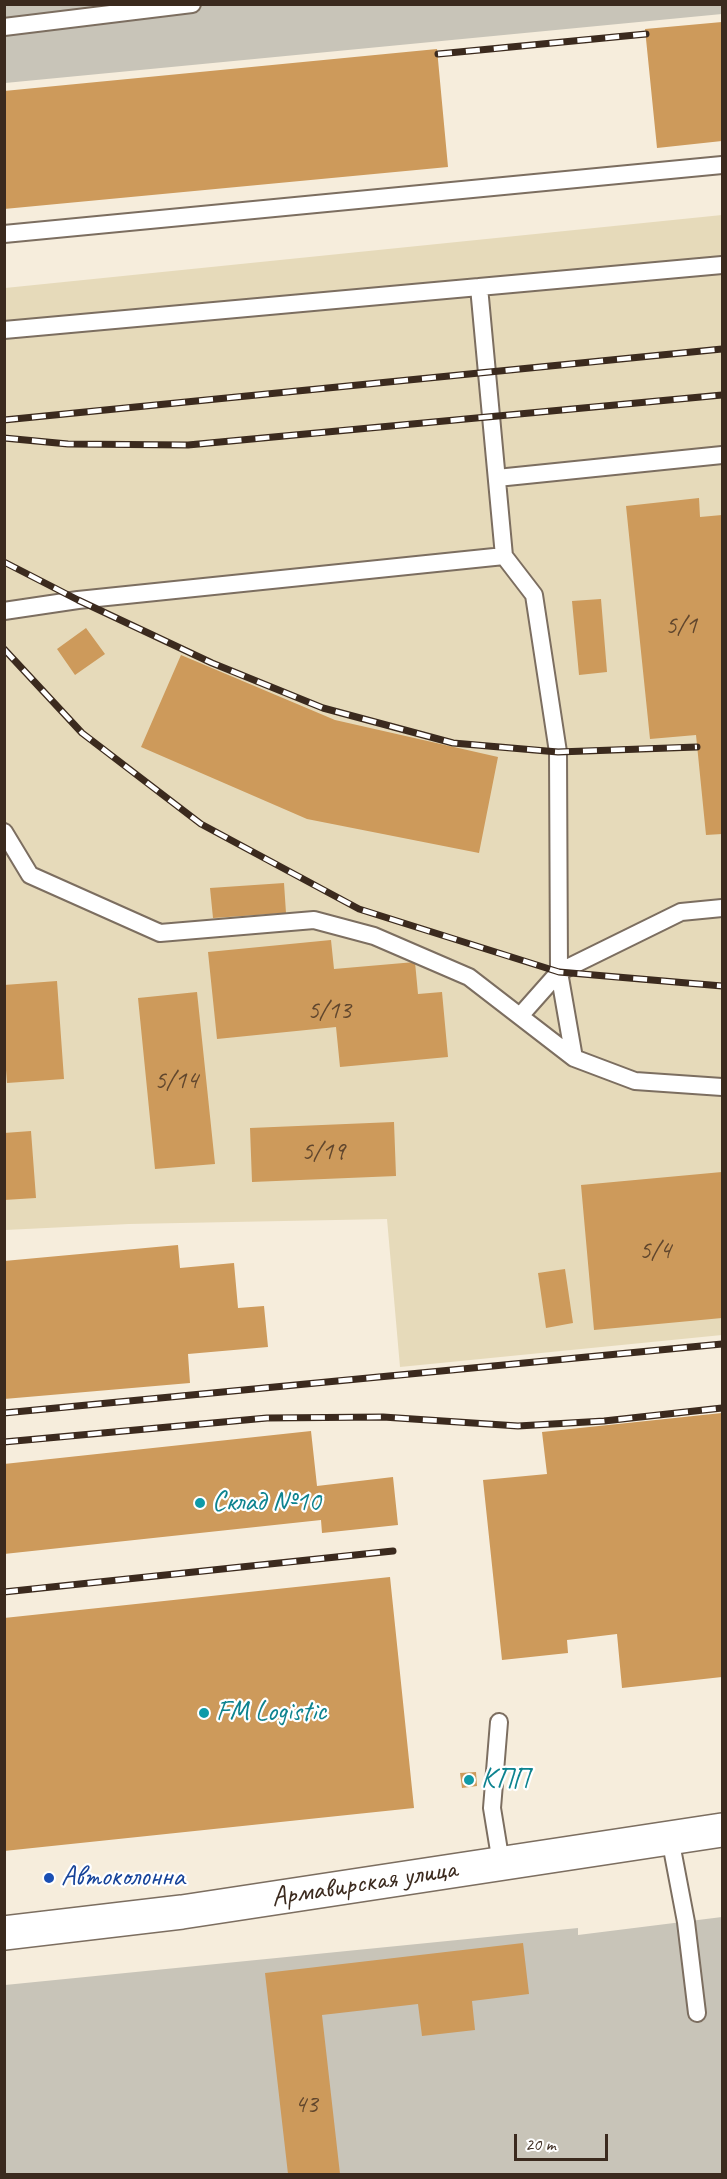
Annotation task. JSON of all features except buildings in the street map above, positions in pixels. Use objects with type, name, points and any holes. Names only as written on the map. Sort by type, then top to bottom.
[{"type":"main road","name":"Армавирская улица","points":[[4,1933],[182,1912],[723,1830]]},
{"type":"lane","points":[[4,27],[192,4]]},
{"type":"lane","points":[[4,234],[723,165]]},
{"type":"lane","points":[[4,330],[723,265]]},
{"type":"lane","points":[[479,287],[504,556],[534,595],[558,752],[559,972],[574,1058]]},
{"type":"lane","points":[[497,478],[723,455]]},
{"type":"lane","points":[[4,611],[78,600],[504,556]]},
{"type":"lane","points":[[4,832],[30,875],[160,933],[314,920],[374,936],[469,977],[574,1058],[635,1081],[723,1087]]},
{"type":"lane","points":[[520,1016],[559,972],[681,912],[723,908]]},
{"type":"lane","points":[[499,1722],[492,1808],[501,1863]]},
{"type":"lane","points":[[670,1838],[686,1922],[697,2013]]},
{"type":"shaded area","points":[[5,5],[722,5],[722,14],[5,83]]},
{"type":"shaded area","points":[[722,215],[722,1335],[400,1367],[387,1219],[129,1224],[5,1230],[5,288]]},
{"type":"shaded area","points":[[722,1917],[722,2174],[5,2174],[5,1985],[578,1928],[578,1935]]},
{"type":"railway","points":[[438,54],[646,34]]},
{"type":"railway","points":[[4,420],[722,349]]},
{"type":"railway","points":[[4,438],[68,444],[188,445],[722,395]]},
{"type":"railway","points":[[4,562],[78,600],[212,663],[323,708],[453,743],[558,752],[697,747]]},
{"type":"railway","points":[[4,649],[82,733],[201,824],[359,909],[559,972],[722,986]]},
{"type":"railway","points":[[4,1413],[722,1344]]},
{"type":"railway","points":[[4,1442],[267,1418],[383,1417],[518,1426],[604,1421],[722,1408]]},
{"type":"railway","points":[[4,1592],[393,1551]]},
{"type":"place","name":"Склад №10","points":[[200,1503]]},
{"type":"place","name":"FM Logistic","points":[[204,1713]]},
{"type":"place","name":"КПП","points":[[469,1780]]},
{"type":"place","name":"Автоколонна","points":[[49,1878]]}]
